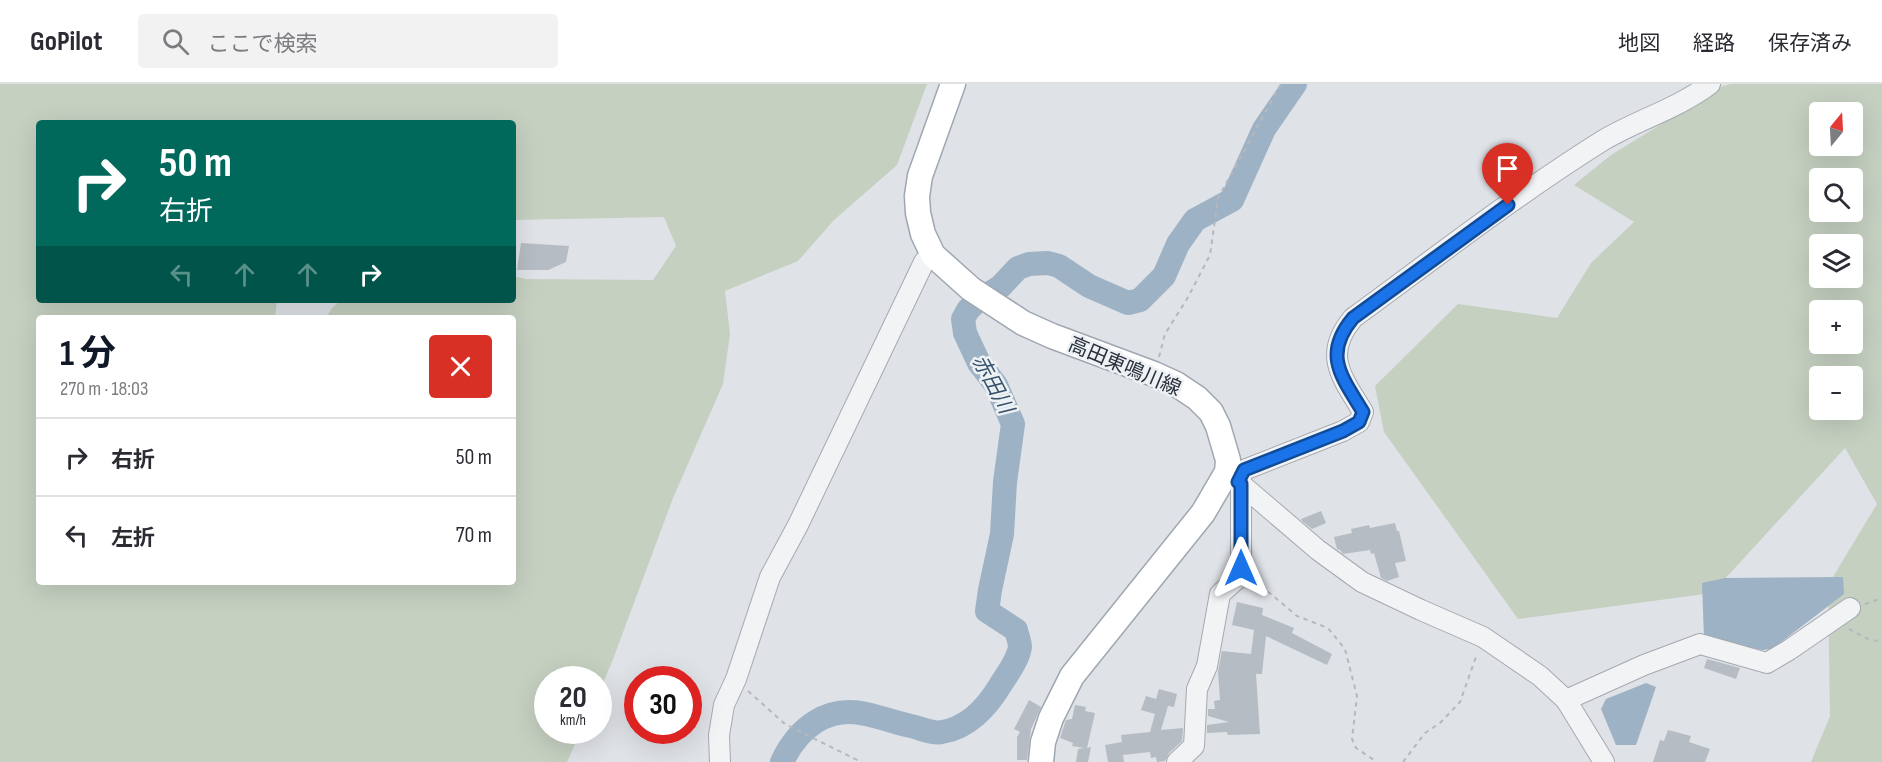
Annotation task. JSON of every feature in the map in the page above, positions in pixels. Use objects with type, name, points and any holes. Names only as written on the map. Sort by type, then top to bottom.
[{"type":"main road","name":"高田東鳴川線","points":[[953,84],[920,176],[917,196],[921,223],[933,255],[972,289],[1023,322],[1052,336],[1154,374],[1190,393],[1211,412],[1225,443],[1228,460],[1236,479]]},
{"type":"main road","points":[[1041,762],[1043,742],[1051,718],[1072,676],[1203,513],[1236,479]]},
{"type":"street","points":[[1177,762],[1194,746],[1197,689],[1207,666],[1220,594],[1238,578],[1241,568],[1236,479],[1244,470],[1343,431],[1359,422],[1363,412],[1336,359],[1337,344],[1345,328],[1353,318],[1547,177],[1604,140],[1692,98],[1710,84]]},
{"type":"street","points":[[720,762],[719,735],[724,705],[736,679],[770,577],[798,525],[924,262],[933,255]]},
{"type":"street","points":[[1236,479],[1318,550],[1362,582],[1483,637],[1540,676],[1566,700],[1604,762]]},
{"type":"street","points":[[1566,700],[1644,665],[1700,644],[1767,663],[1850,608]]},
{"type":"path","points":[[1154,374],[1165,334],[1210,255],[1218,198],[1281,84]]},
{"type":"path","points":[[1241,568],[1297,616],[1328,628],[1345,650],[1357,696],[1352,739],[1356,748],[1377,762]]},
{"type":"path","points":[[1832,621],[1868,639],[1882,642]]},
{"type":"path","points":[[1403,762],[1425,733],[1440,723],[1460,702],[1483,637]]},
{"type":"path","points":[[736,679],[785,724],[861,762]]},
{"type":"green space","points":[[0,84],[927,84],[897,165],[834,220],[798,261],[725,291],[730,334],[723,384],[673,498],[610,666],[534,666],[534,744],[575,744],[567,762],[0,762]]},
{"type":"green space","points":[[1731,84],[1882,84],[1882,762],[1811,762],[1830,716],[1828,585],[1877,504],[1845,448],[1712,593],[1518,619],[1384,432],[1375,386],[1458,304],[1557,318],[1591,263],[1634,222],[1574,185],[1611,155],[1723,86]]},
{"type":"water","points":[[1843,577],[1844,594],[1772,649],[1762,650],[1704,638],[1702,583],[1725,578]]},
{"type":"water","points":[[1646,683],[1656,687],[1636,745],[1616,745],[1601,709],[1606,699]]},
{"type":"building","points":[[521,243],[569,246],[566,262],[548,270],[517,270]]},
{"type":"building","points":[[1321,511],[1326,523],[1312,529],[1301,519]]},
{"type":"building","points":[[1395,523],[1406,561],[1395,563],[1399,577],[1387,581],[1381,578],[1374,553],[1371,554],[1370,550],[1343,554],[1337,549],[1334,537],[1352,533],[1351,529]]},
{"type":"building","points":[[1237,602],[1263,608],[1262,615],[1294,628],[1292,633],[1332,654],[1327,665],[1266,636],[1262,674],[1256,674],[1260,734],[1207,733],[1207,725],[1229,722],[1208,716],[1208,709],[1215,709],[1214,701],[1220,700],[1218,671],[1222,651],[1251,654],[1254,630],[1232,625]]},
{"type":"building","points":[[1707,659],[1740,668],[1736,679],[1704,668]]},
{"type":"building","points":[[1159,689],[1177,694],[1174,707],[1168,706],[1161,730],[1183,728],[1182,741],[1169,753],[1165,761],[1157,762],[1156,757],[1151,758],[1150,752],[1123,755],[1124,762],[1108,762],[1105,745],[1122,742],[1121,735],[1150,732],[1155,714],[1141,710],[1146,696],[1156,699]]},
{"type":"building","points":[[1029,700],[1041,707],[1031,729],[1027,760],[1017,760],[1017,737],[1020,732],[1014,729]]},
{"type":"building","points":[[1075,705],[1086,707],[1085,711],[1095,713],[1087,748],[1091,747],[1088,762],[1076,762],[1078,749],[1084,748],[1072,746],[1073,743],[1060,738],[1066,720],[1072,719]]},
{"type":"building","points":[[1668,730],[1691,736],[1689,742],[1710,749],[1705,762],[1653,762],[1660,740],[1664,741]]},
{"type":"waterway","name":"赤田川","points":[[782,762],[805,729],[827,716],[852,712],[866,714],[938,732],[951,730],[969,721],[990,700],[1012,666],[1020,647],[1016,630],[987,611],[1002,534],[1005,482],[1013,424],[996,385],[979,363],[965,333],[963,319],[976,302],[1000,287],[1018,268],[1029,264],[1048,263],[1059,266],[1089,286],[1128,303],[1140,300],[1164,276],[1178,244],[1195,220],[1232,200],[1264,129],[1295,84]]},
{"type":"route","points":[[1241,568],[1241,484],[1238,482],[1244,470],[1343,431],[1359,422],[1363,412],[1336,359],[1337,344],[1345,328],[1353,318],[1508,205]]}]
